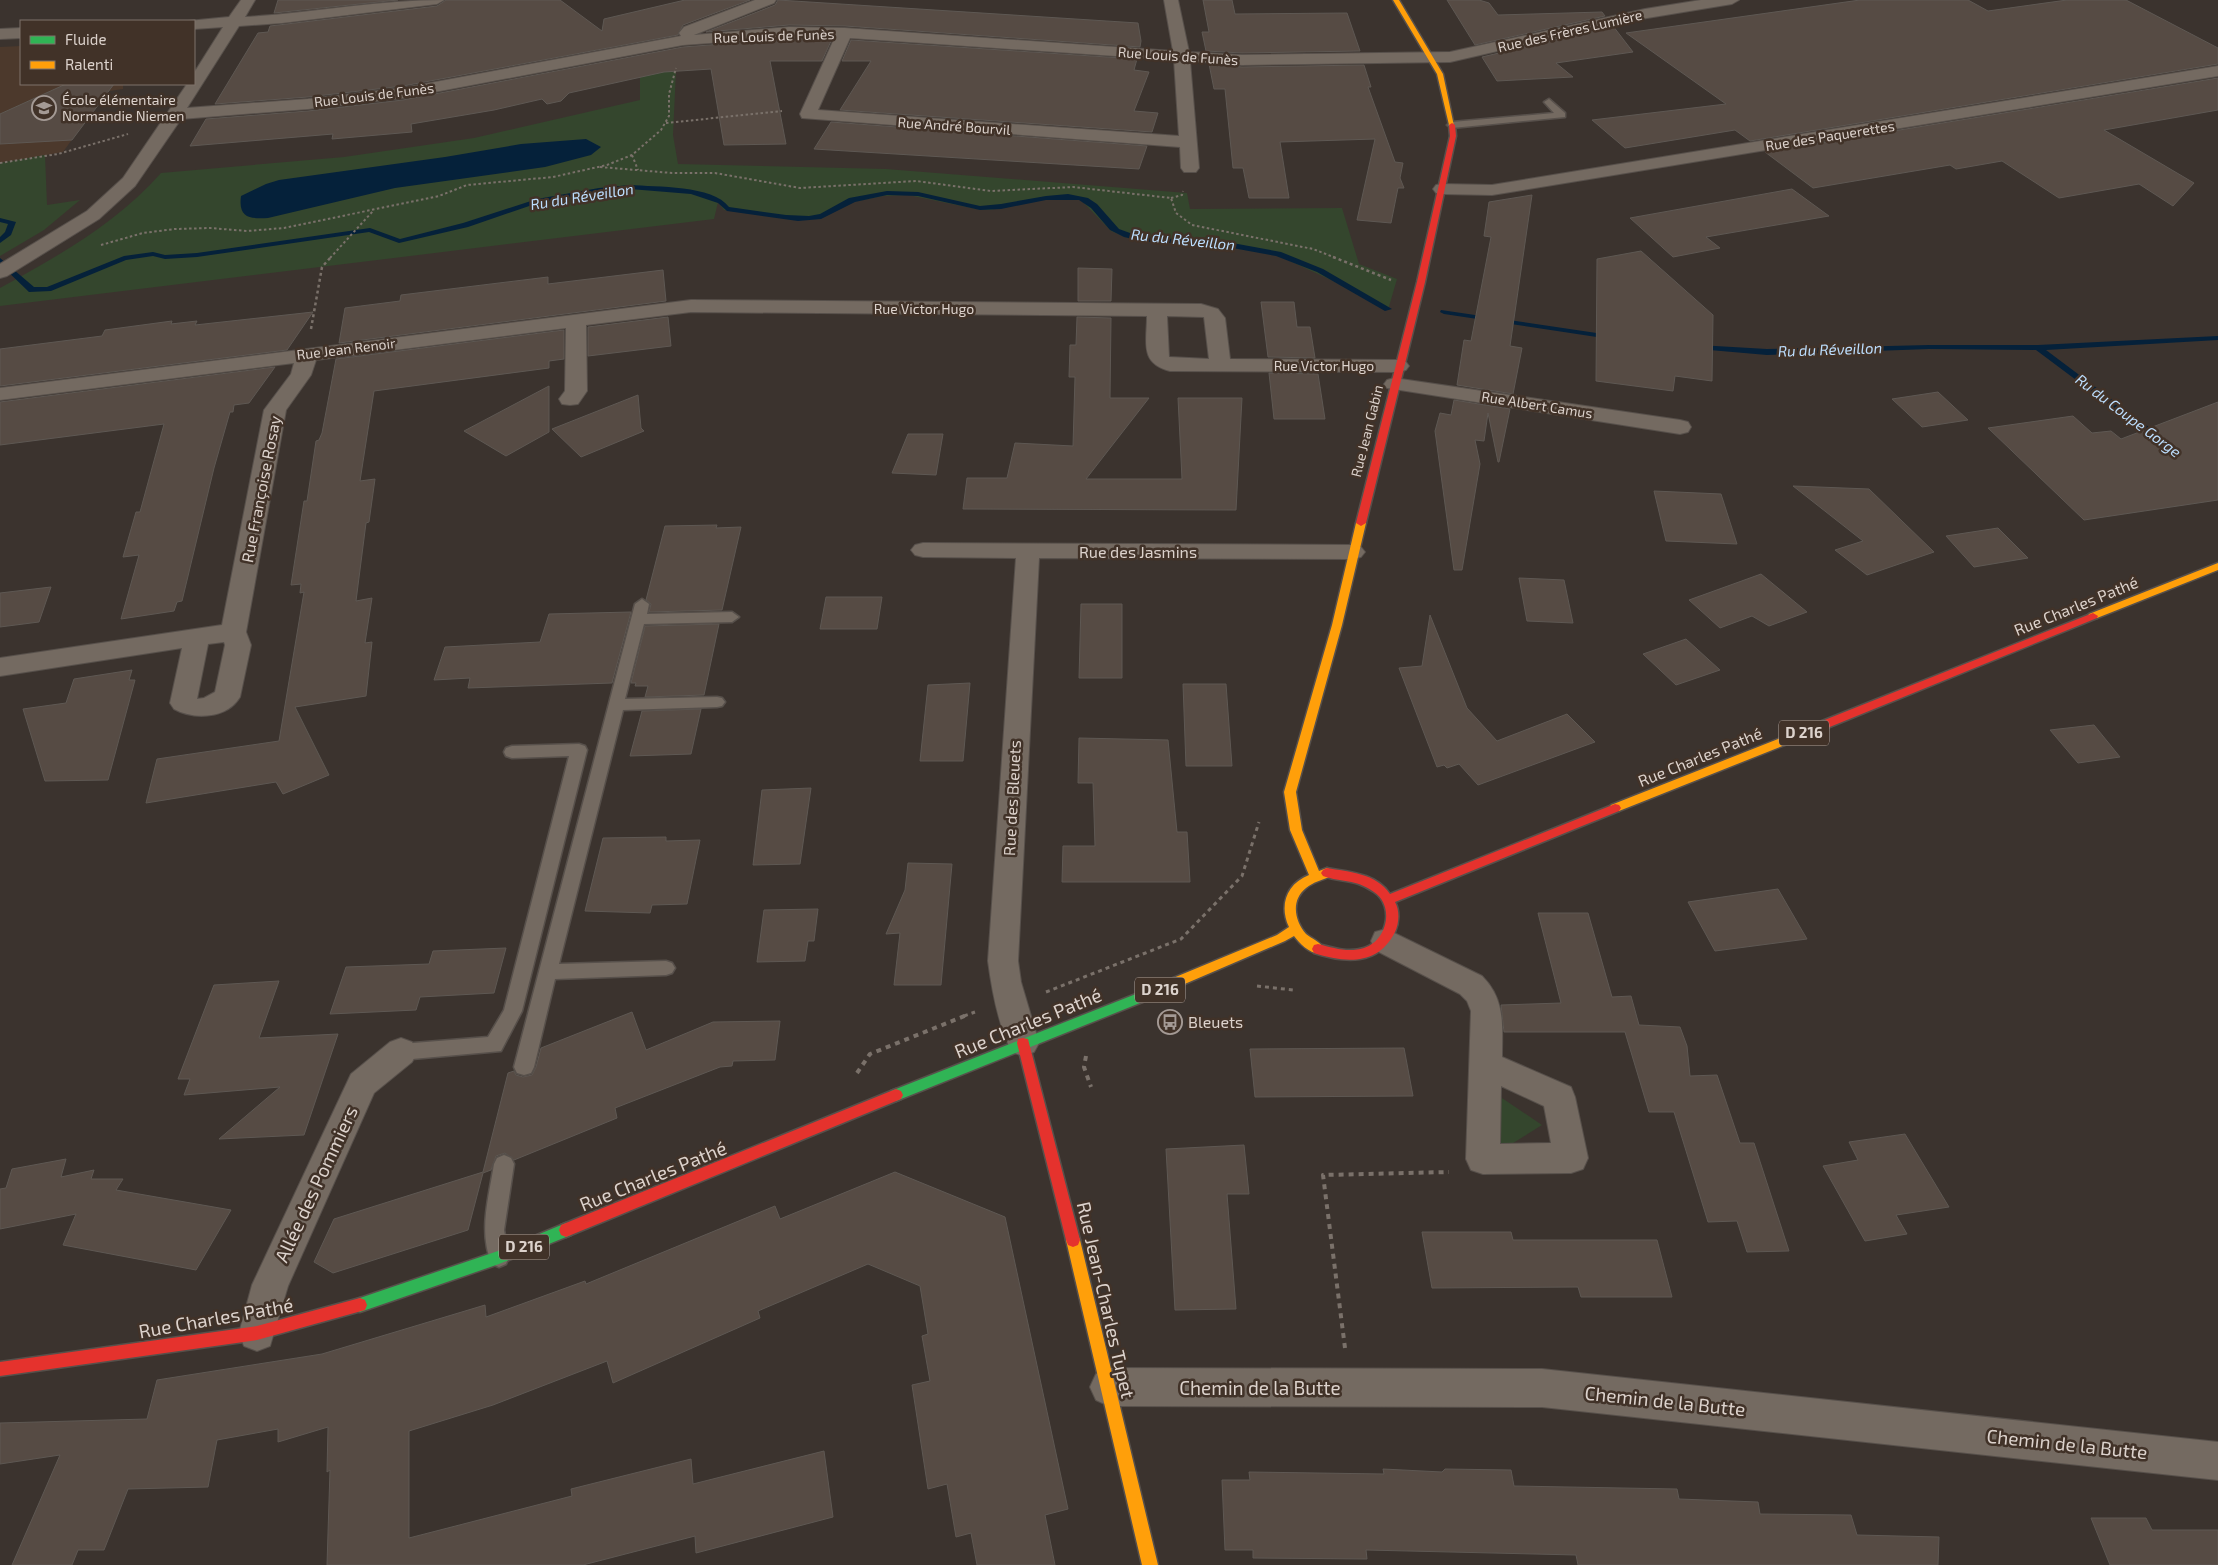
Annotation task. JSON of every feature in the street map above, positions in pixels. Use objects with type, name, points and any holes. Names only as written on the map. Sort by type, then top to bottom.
[{"type":"street","points":[[195,83],[248,0]]},
{"type":"street","points":[[195,24],[354,12],[437,0]]},
{"type":"street","points":[[683,40],[689,30],[769,0]]},
{"type":"street","points":[[1171,0],[1182,56],[1190,168]]},
{"type":"street","name":"Rue Jean Gabin","points":[[1315,876],[1296,830],[1290,792],[1337,625],[1396,375],[1420,286],[1453,136],[1451,113],[1440,74],[1396,0]]},
{"type":"street","points":[[1632,0],[1646,13]]},
{"type":"street","name":"Rue des Frères Lumière","points":[[1408,58],[1431,58],[1479,53],[1556,32],[1646,13],[1732,0]]},
{"type":"street","name":"Rue Louis de Funès","points":[[172,120],[403,93],[683,40],[789,32],[845,33],[1269,61],[1408,58]]},
{"type":"street","points":[[0,34],[20,33]]},
{"type":"street","points":[[810,110],[845,33]]},
{"type":"street","name":"Rue des Paquerettes","points":[[1442,189],[1492,190],[2218,71]]},
{"type":"street","points":[[0,272],[93,215],[129,182],[194,85]]},
{"type":"street","name":"Rue André Bourvil","points":[[810,110],[808,114],[824,116],[1188,142]]},
{"type":"street","name":"Rue Jean Renoir","points":[[0,394],[691,306]]},
{"type":"street","name":"Rue Victor Hugo","points":[[691,306],[1201,310],[1211,313],[1215,318],[1220,365]]},
{"type":"street","name":"Rue Victor Hugo","points":[[1157,310],[1157,353],[1160,361],[1170,365],[1220,365],[1396,375]]},
{"type":"street","points":[[570,398],[576,391],[576,321]]},
{"type":"street","name":"Rue Françoise Rosay","points":[[197,638],[183,703],[190,708],[203,708],[218,703],[227,697],[238,645],[233,632],[275,410],[301,375],[307,354]]},
{"type":"street","name":"Rue Albert Camus","points":[[1396,375],[1680,427]]},
{"type":"street","name":"Rue des Jasmins","points":[[923,550],[1353,552]]},
{"type":"street","name":"Rue des Bleuets","points":[[1023,1043],[1020,994],[1004,961],[1022,622],[1028,551]]},
{"type":"street","name":"Rue Charles Pathé","points":[[1389,899],[2218,566]]},
{"type":"street","points":[[0,667],[233,632]]},
{"type":"street","points":[[1327,873],[1345,873],[1363,878],[1378,887],[1389,899],[1394,909],[1393,929],[1386,941],[1373,951],[1356,956],[1338,956],[1320,951],[1304,942],[1294,930],[1288,918],[1288,906],[1292,894],[1299,885],[1315,876],[1327,873]]},
{"type":"street","name":"Rue Charles Pathé","points":[[0,1369],[257,1333],[371,1301],[499,1257],[1023,1043],[1185,980],[1281,938],[1294,930]]},
{"type":"street","points":[[1386,941],[1471,985],[1479,993],[1487,1011],[1483,1160],[1571,1158],[1559,1097],[1486,1065]]},
{"type":"street","name":"Rue Jean-Charles Tupet","points":[[1023,1043],[1050,1141],[1150,1565]]},
{"type":"street","name":"Allée des Pommiers","points":[[257,1333],[270,1285],[362,1084],[401,1052]]},
{"type":"street","name":"Chemin de la Butte","points":[[1109,1387],[1542,1388],[2218,1461]]},
{"type":"lane","points":[[1452,125],[1562,115],[1549,102]]},
{"type":"lane","points":[[524,1067],[640,612],[732,617]]},
{"type":"lane","points":[[616,705],[717,702]]},
{"type":"lane","points":[[401,1052],[494,1045],[513,1011],[579,750],[512,752]]},
{"type":"lane","points":[[548,972],[666,968]]},
{"type":"lane","points":[[499,1257],[494,1230],[504,1164]]},
{"type":"path","points":[[39,249],[63,254],[158,231],[190,228],[267,230],[373,212],[439,196],[467,185],[553,177],[600,167],[632,154],[661,130],[666,123],[669,116],[669,94],[683,40]]},
{"type":"path","points":[[666,123],[810,110]]},
{"type":"path","points":[[0,164],[58,154],[172,120]]},
{"type":"path","points":[[632,154],[638,170]]},
{"type":"path","points":[[600,167],[715,173],[800,188],[916,181],[991,191],[1073,187],[1157,196],[1170,198],[1176,213],[1192,224],[1313,249],[1396,283],[1420,286]]},
{"type":"path","points":[[307,354],[322,267],[373,212]]},
{"type":"path","points":[[852,1080],[870,1054],[1020,994],[1047,992],[1181,938],[1242,876],[1260,818]]},
{"type":"path","points":[[1090,1052],[1084,1060],[1084,1067],[1091,1087]]},
{"type":"path","points":[[1351,1388],[1323,1175],[1470,1172],[1483,1160]]},
{"type":"shaded area","name":"École élémentaire Normandie Niemen","points":[[20,46],[20,85],[123,85],[123,89],[90,94],[81,127],[63,152],[0,163],[0,47]]},
{"type":"green space","points":[[677,49],[673,135],[678,164],[886,169],[1187,193],[1190,209],[1342,208],[1359,264],[1397,279],[1388,310],[1331,280],[1279,256],[1202,242],[1139,241],[1125,237],[1111,231],[1080,199],[1044,198],[990,210],[976,209],[908,195],[883,196],[853,202],[818,218],[780,217],[724,210],[718,202],[714,219],[0,306],[0,288],[65,251],[106,223],[144,191],[161,173],[344,157],[474,138],[640,100],[640,56]]},
{"type":"green space","points":[[45,155],[47,205],[80,200],[44,230],[0,256],[0,163]]},
{"type":"green space","points":[[1496,1094],[1542,1125],[1499,1152]]},
{"type":"water","points":[[586,139],[601,147],[591,155],[545,167],[395,188],[268,218],[247,216],[241,209],[241,196],[279,180],[445,157],[521,144]]},
{"type":"building","points":[[278,0],[398,0],[274,13]]},
{"type":"building","points":[[446,0],[560,0],[602,31],[604,19],[685,0],[750,0],[683,25],[678,35],[403,86],[308,97],[215,104],[258,33],[268,32],[270,26],[437,6]]},
{"type":"building","points":[[778,0],[1138,23],[1141,41],[1140,47],[845,26],[789,25],[706,32],[775,5]]},
{"type":"building","points":[[1203,0],[1232,0],[1235,14],[1347,13],[1360,51],[1242,53],[1206,51],[1202,32],[1209,32]]},
{"type":"building","points":[[1447,0],[1479,0],[1489,3],[1498,15],[1602,12],[1605,16],[1475,45]]},
{"type":"building","points":[[1860,0],[1968,0],[1988,11],[2067,0],[2126,0],[2218,48],[2218,64],[1750,141],[1735,130],[1625,148],[1592,120],[1726,104],[1626,33]]},
{"type":"building","points":[[1613,26],[1633,52],[1556,63],[1573,77],[1497,81],[1482,57]]},
{"type":"building","points":[[789,39],[832,39],[822,61],[770,61],[786,144],[724,145],[711,69],[664,72],[569,93],[561,101],[547,104],[542,99],[494,110],[411,124],[412,132],[332,139],[333,134],[190,146],[206,119],[308,111],[403,100],[683,47]]},
{"type":"building","points":[[851,40],[1137,59],[1134,70],[1149,72],[1134,111],[1158,113],[1152,132],[840,110],[871,61],[842,61]]},
{"type":"building","points":[[1209,64],[1242,67],[1364,65],[1371,87],[1368,87],[1395,162],[1403,163],[1400,178],[1404,188],[1398,188],[1391,223],[1357,220],[1375,139],[1280,142],[1289,198],[1249,198],[1243,168],[1233,168],[1225,89],[1214,89]]},
{"type":"building","points":[[2218,78],[2218,110],[2104,130],[2194,183],[2173,206],[2139,184],[2059,198],[2002,161],[1956,169],[1950,165],[1813,188],[1765,152]]},
{"type":"building","points":[[64,85],[113,85],[72,140],[0,144],[0,114]]},
{"type":"building","points":[[831,122],[1147,146],[1139,169],[814,149]]},
{"type":"building","points":[[1792,189],[1829,216],[1706,237],[1720,248],[1673,257],[1630,218]]},
{"type":"building","points":[[1532,195],[1510,346],[1522,348],[1513,394],[1457,385],[1464,340],[1471,341],[1491,237],[1484,236],[1489,202]]},
{"type":"building","points":[[1641,251],[1713,315],[1712,381],[1675,376],[1673,391],[1596,381],[1597,259]]},
{"type":"building","points":[[1078,268],[1112,269],[1111,301],[1078,301]]},
{"type":"building","points":[[663,270],[666,301],[339,343],[345,308],[400,301],[401,295],[548,277],[548,284]]},
{"type":"building","points":[[1261,302],[1294,302],[1297,327],[1310,327],[1315,358],[1268,357]]},
{"type":"building","points":[[313,312],[287,350],[0,386],[0,349],[102,336],[105,330],[172,321],[171,324],[197,321],[195,325]]},
{"type":"building","points":[[668,317],[671,346],[588,356],[588,327]]},
{"type":"building","points":[[1077,317],[1111,318],[1110,398],[1149,398],[1086,479],[1182,479],[1178,398],[1242,398],[1236,510],[963,509],[967,478],[1007,478],[1015,443],[1073,446],[1075,377],[1069,377],[1070,345],[1076,345]]},
{"type":"building","points":[[564,330],[564,359],[549,361],[549,368],[374,391],[360,481],[375,479],[369,522],[366,523],[356,601],[372,598],[365,643],[372,642],[366,696],[295,707],[329,775],[283,794],[276,782],[146,803],[157,759],[279,741],[304,592],[300,593],[301,584],[291,585],[304,501],[307,501],[316,441],[319,440],[322,433],[336,359]]},
{"type":"building","points":[[275,367],[249,403],[234,405],[233,412],[230,412],[214,468],[182,601],[177,602],[174,611],[121,619],[139,555],[123,557],[136,512],[140,512],[164,424],[0,445],[0,402]]},
{"type":"building","points":[[1269,373],[1318,374],[1325,419],[1274,419]]},
{"type":"building","points":[[549,386],[549,432],[506,456],[464,431]]},
{"type":"building","points":[[1938,392],[1968,420],[1922,427],[1892,399]]},
{"type":"building","points":[[638,395],[641,428],[644,431],[581,457],[552,429]]},
{"type":"building","points":[[1454,400],[1510,409],[1499,462],[1488,413],[1484,441],[1475,440],[1480,464],[1462,570],[1454,570],[1435,431],[1440,413],[1451,415]]},
{"type":"building","points":[[2218,402],[2218,500],[2084,520],[1988,428],[2073,416],[2092,433],[2111,431],[2121,439]]},
{"type":"building","points":[[908,434],[943,434],[936,475],[892,473]]},
{"type":"building","points":[[1793,486],[1869,489],[1934,552],[1867,575],[1835,550],[1863,541]]},
{"type":"building","points":[[1654,491],[1721,494],[1737,544],[1666,541]]},
{"type":"building","points":[[717,525],[716,528],[741,527],[722,610],[649,612],[651,604],[646,600],[665,526]]},
{"type":"building","points":[[1998,528],[2028,558],[1974,567],[1946,536]]},
{"type":"building","points":[[1761,574],[1807,612],[1769,626],[1752,616],[1720,628],[1689,600]]},
{"type":"building","points":[[1519,578],[1564,580],[1573,623],[1527,621]]},
{"type":"building","points":[[51,587],[39,622],[0,627],[0,593]]},
{"type":"building","points":[[826,597],[882,597],[877,629],[820,629]]},
{"type":"building","points":[[1081,604],[1122,604],[1122,678],[1079,678]]},
{"type":"building","points":[[631,612],[612,683],[468,688],[470,678],[434,680],[445,647],[540,642],[549,614]]},
{"type":"building","points":[[1430,615],[1467,708],[1497,741],[1567,714],[1595,742],[1478,785],[1459,764],[1447,768],[1444,765],[1437,767],[1399,668],[1422,666]]},
{"type":"building","points":[[719,624],[704,695],[645,697],[648,686],[635,686],[636,683],[631,683],[645,626]]},
{"type":"building","points":[[1686,639],[1720,670],[1676,685],[1643,654]]},
{"type":"building","points":[[132,670],[129,680],[135,680],[108,780],[45,781],[23,709],[66,703],[74,679]]},
{"type":"building","points":[[970,683],[963,761],[920,761],[928,685]]},
{"type":"building","points":[[1183,684],[1226,684],[1232,766],[1186,766]]},
{"type":"building","points":[[701,709],[691,754],[630,756],[642,711]]},
{"type":"building","points":[[2094,725],[2120,757],[2078,763],[2050,730]]},
{"type":"building","points":[[1079,738],[1168,740],[1177,832],[1187,832],[1190,882],[1062,882],[1063,846],[1095,846],[1093,783],[1078,783]]},
{"type":"building","points":[[811,788],[800,864],[753,865],[762,790]]},
{"type":"building","points":[[666,837],[666,841],[700,840],[687,904],[652,905],[650,913],[585,911],[603,838]]},
{"type":"building","points":[[908,863],[952,864],[941,985],[894,985],[900,933],[886,934],[905,890]]},
{"type":"building","points":[[1778,889],[1807,939],[1715,951],[1688,902]]},
{"type":"building","points":[[818,909],[814,941],[808,941],[805,961],[757,962],[764,910]]},
{"type":"building","points":[[1538,913],[1588,913],[1612,997],[1631,996],[1639,1025],[1680,1027],[1687,1046],[1690,1076],[1717,1075],[1740,1143],[1754,1143],[1789,1251],[1747,1252],[1737,1221],[1708,1222],[1674,1112],[1649,1112],[1625,1032],[1504,1032],[1501,1005],[1561,1003]]},
{"type":"building","points":[[506,948],[494,993],[420,997],[416,1010],[330,1014],[346,967],[429,964],[433,951]]},
{"type":"building","points":[[279,981],[259,1038],[338,1034],[304,1135],[219,1139],[280,1087],[184,1095],[190,1079],[178,1079],[214,985]]},
{"type":"building","points":[[632,1012],[646,1050],[713,1022],[780,1021],[775,1060],[733,1061],[732,1066],[720,1067],[615,1108],[617,1118],[514,1160],[505,1153],[496,1156],[491,1170],[483,1173],[468,1230],[333,1273],[314,1262],[334,1219],[483,1172],[508,1073],[514,1071],[516,1075],[523,1077],[532,1075],[541,1048]]},
{"type":"building","points":[[1404,1048],[1413,1096],[1255,1097],[1250,1049]]},
{"type":"building","points":[[1905,1134],[1949,1207],[1896,1215],[1907,1234],[1865,1241],[1823,1166],[1858,1160],[1849,1142]]},
{"type":"building","points":[[1244,1145],[1249,1194],[1227,1194],[1236,1309],[1175,1310],[1166,1149]]},
{"type":"building","points":[[66,1159],[61,1177],[94,1170],[91,1179],[123,1179],[116,1190],[231,1210],[196,1270],[63,1245],[76,1214],[0,1229],[0,1189],[6,1188],[12,1169]]},
{"type":"building","points":[[895,1172],[1005,1217],[1068,1509],[1045,1515],[1055,1565],[977,1565],[971,1533],[956,1537],[947,1484],[928,1489],[912,1385],[930,1381],[922,1336],[928,1334],[920,1286],[868,1264],[758,1311],[760,1318],[613,1383],[607,1361],[493,1405],[409,1431],[409,1538],[572,1496],[571,1489],[691,1459],[693,1484],[824,1451],[833,1517],[696,1553],[695,1536],[583,1565],[327,1565],[330,1470],[327,1472],[328,1427],[278,1442],[278,1429],[217,1440],[208,1487],[128,1489],[104,1550],[78,1550],[72,1565],[12,1565],[60,1455],[0,1464],[0,1423],[147,1419],[157,1380],[322,1354],[485,1305],[486,1317],[585,1281],[586,1284],[775,1206],[780,1219]]},
{"type":"building","points":[[1422,1232],[1511,1232],[1513,1240],[1657,1240],[1672,1297],[1581,1297],[1578,1287],[1432,1288]]},
{"type":"building","points":[[1383,1469],[1442,1472],[1445,1469],[1511,1470],[1514,1486],[1677,1489],[1679,1499],[1758,1502],[1760,1514],[1851,1515],[1857,1535],[1939,1537],[1938,1565],[1578,1565],[1576,1555],[1366,1550],[1367,1559],[1253,1558],[1253,1550],[1225,1550],[1222,1480],[1250,1480],[1249,1472],[1384,1474]]},
{"type":"building","points":[[2091,1518],[2146,1518],[2152,1530],[2218,1530],[2218,1565],[2110,1565]]},
{"type":"waterway","name":"Ru du Réveillon","points":[[0,260],[32,290],[48,289],[124,258],[153,254],[165,257],[197,255],[370,230],[399,241],[465,225],[537,201],[599,190],[630,187],[692,192],[721,201],[727,209],[798,218],[818,217],[852,200],[887,193],[918,194],[959,205],[980,208],[1046,198],[1068,197],[1085,199],[1090,202],[1113,228],[1126,235],[1141,239],[1227,244],[1278,254],[1320,271],[1388,309]]},
{"type":"waterway","name":"Ru du Réveillon","points":[[0,220],[12,222],[8,233],[0,241]]},
{"type":"waterway","name":"Ru du Réveillon","points":[[1444,312],[1610,337]]},
{"type":"waterway","name":"Ru du Réveillon","points":[[2038,348],[2218,338]]},
{"type":"waterway","name":"Ru du Réveillon","points":[[1698,347],[1767,352],[1929,347],[2038,348]]},
{"type":"waterway","name":"Ru du Coupe Gorge","points":[[2038,348],[2159,439]]},
{"type":"traffic: fast","points":[[896,1095],[1141,997]]},
{"type":"traffic: fast","points":[[360,1305],[499,1257],[566,1230]]},
{"type":"traffic: slow","points":[[1396,0],[1440,74],[1452,125]]},
{"type":"traffic: slow","points":[[1315,876],[1296,830],[1290,792],[1337,625],[1361,523]]},
{"type":"traffic: slow","points":[[2093,616],[2218,566]]},
{"type":"traffic: slow","points":[[1615,808],[1806,732]]},
{"type":"traffic: slow","points":[[1318,949],[1309,944],[1296,929],[1290,911],[1290,901],[1301,885],[1327,873]]},
{"type":"traffic: slow","points":[[1141,997],[1281,938],[1294,930]]},
{"type":"traffic: slow","points":[[1073,1240],[1150,1565]]},
{"type":"traffic: jam","points":[[1361,523],[1432,233],[1453,136],[1452,125]]},
{"type":"traffic: jam","points":[[1806,732],[2093,616]]},
{"type":"traffic: jam","points":[[1389,899],[1615,808]]},
{"type":"traffic: jam","points":[[1318,949],[1346,956],[1369,952],[1384,941],[1392,924],[1391,907],[1381,890],[1360,878],[1327,873]]},
{"type":"traffic: jam","points":[[1023,1043],[1073,1240]]},
{"type":"traffic: jam","points":[[566,1230],[896,1095]]},
{"type":"traffic: jam","points":[[0,1369],[257,1333],[360,1305]]},
{"type":"place","name":"École élémentaire Normandie Niemen","points":[[44,108]]},
{"type":"place","name":"Bleuets","points":[[1170,1022]]}]
